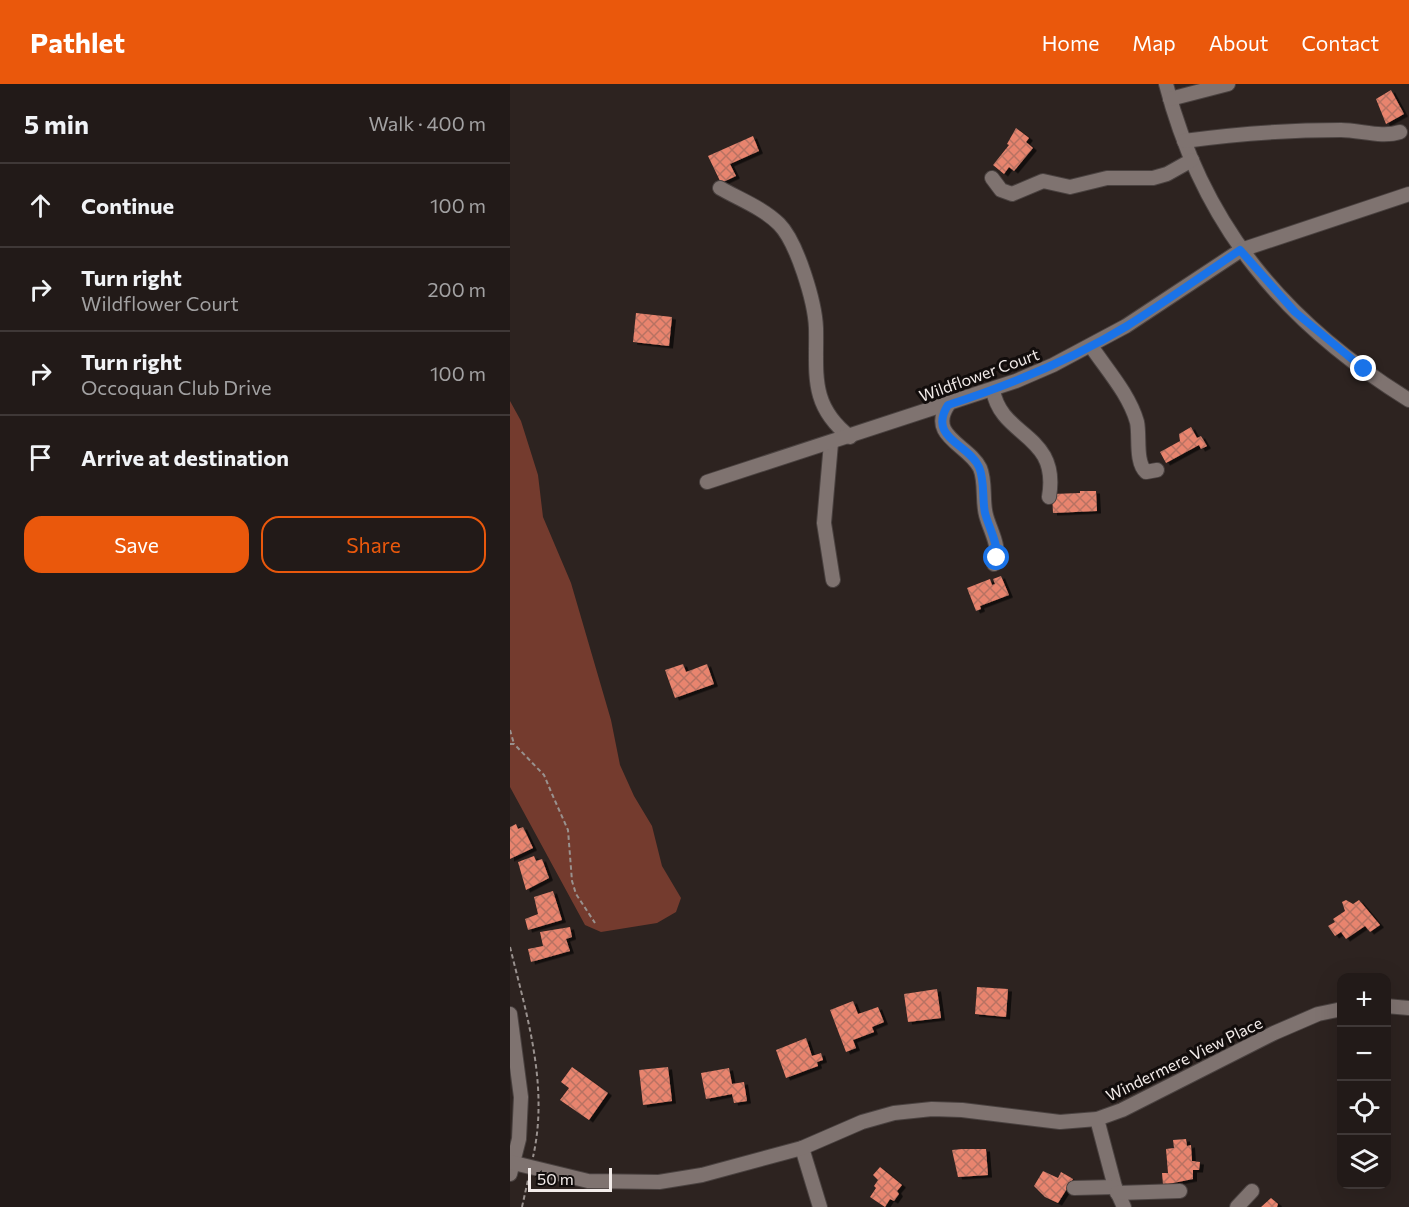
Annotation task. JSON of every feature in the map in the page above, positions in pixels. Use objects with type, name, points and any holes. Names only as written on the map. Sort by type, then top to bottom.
[{"type":"street","points":[[1166,84],[1184,141],[1208,197],[1240,250],[1295,312],[1349,358],[1409,400]]},
{"type":"street","points":[[1170,99],[1228,84]]},
{"type":"street","points":[[1184,141],[1284,132],[1341,130],[1391,135],[1400,132]]},
{"type":"street","points":[[992,178],[1001,190],[1012,194],[1043,181],[1070,187],[1107,178],[1154,178],[1167,174],[1192,160]]},
{"type":"street","points":[[720,188],[766,213],[778,224],[792,243],[815,315],[818,393],[830,417],[850,436]]},
{"type":"street","name":"Wildflower Court","points":[[707,482],[993,390],[1090,346],[1126,326],[1240,250],[1409,194]]},
{"type":"street","points":[[1090,346],[1129,401],[1134,414],[1143,469],[1151,473],[1157,471]]},
{"type":"street","points":[[993,390],[999,410],[1005,419],[1029,436],[1042,451],[1050,478],[1049,497]]},
{"type":"street","points":[[948,405],[942,421],[943,430],[949,438],[974,458],[982,476],[986,513],[998,550],[994,564]]},
{"type":"street","points":[[831,443],[824,522],[833,580]]},
{"type":"street","points":[[1391,1006],[1409,1008]]},
{"type":"street","name":"Windermere View Place","points":[[511,1166],[588,1181],[659,1182],[702,1175],[802,1148],[862,1122],[894,1113],[962,1110],[1060,1122],[1097,1119],[1122,1110],[1274,1033],[1318,1014],[1337,1010]]},
{"type":"street","points":[[510,1014],[521,1096],[519,1139],[511,1166]]},
{"type":"street","points":[[1097,1119],[1116,1190],[1124,1207]]},
{"type":"street","points":[[802,1148],[820,1207]]},
{"type":"street","points":[[1074,1188],[1180,1191]]},
{"type":"street","points":[[1237,1207],[1252,1191]]},
{"type":"path","points":[[510,730],[514,744],[543,775],[568,830],[572,881],[576,894],[595,923]]},
{"type":"shaded area","points":[[510,401],[521,421],[538,475],[543,517],[571,583],[611,720],[620,765],[634,796],[652,826],[662,866],[681,898],[676,912],[657,923],[601,932],[585,925],[510,787]]},
{"type":"building","points":[[1391,90],[1404,114],[1386,124],[1376,99]]},
{"type":"building","points":[[1016,128],[1029,138],[1026,142],[1033,148],[1014,171],[1009,167],[1004,174],[993,165],[1009,145],[1007,144]]},
{"type":"building","points":[[753,136],[759,151],[730,164],[736,176],[721,183],[708,156]]},
{"type":"building","points":[[636,313],[672,317],[669,346],[633,342]]},
{"type":"building","points":[[1191,427],[1197,438],[1201,436],[1207,446],[1201,449],[1199,445],[1166,463],[1160,452],[1180,441],[1179,434]]},
{"type":"building","points":[[1080,491],[1096,491],[1097,511],[1053,513],[1052,494],[1080,493]]},
{"type":"building","points":[[1001,576],[1009,595],[980,606],[981,609],[976,611],[967,588],[990,579],[992,585],[995,584],[993,579]]},
{"type":"building","points":[[683,664],[686,672],[707,664],[714,684],[675,698],[665,670]]},
{"type":"building","points":[[516,824],[518,829],[523,827],[533,848],[510,859],[510,827]]},
{"type":"building","points":[[534,856],[536,861],[542,859],[549,878],[526,890],[518,862]]},
{"type":"building","points":[[553,891],[562,920],[528,930],[525,919],[538,914],[534,897]]},
{"type":"building","points":[[1346,900],[1353,904],[1359,900],[1380,925],[1370,932],[1365,926],[1346,939],[1341,932],[1335,936],[1328,926],[1335,922],[1333,919],[1345,911],[1342,902]]},
{"type":"building","points":[[570,927],[572,937],[566,939],[570,951],[531,962],[528,949],[543,946],[540,932]]},
{"type":"building","points":[[977,987],[1008,989],[1006,1017],[975,1014]]},
{"type":"building","points":[[937,989],[941,1018],[908,1022],[904,994]]},
{"type":"building","points":[[853,1001],[858,1014],[878,1007],[884,1022],[872,1027],[874,1032],[853,1040],[856,1048],[846,1052],[830,1010]]},
{"type":"building","points":[[806,1038],[812,1056],[821,1053],[823,1060],[817,1062],[818,1066],[786,1078],[776,1050]]},
{"type":"building","points":[[572,1067],[608,1093],[589,1120],[560,1100],[569,1088],[561,1082]]},
{"type":"building","points":[[668,1067],[672,1101],[643,1105],[639,1070]]},
{"type":"building","points":[[729,1068],[732,1084],[744,1082],[747,1101],[734,1103],[732,1094],[706,1099],[701,1073]]},
{"type":"building","points":[[1186,1139],[1187,1146],[1191,1145],[1192,1161],[1200,1162],[1199,1170],[1193,1170],[1193,1179],[1163,1185],[1162,1173],[1168,1173],[1166,1149],[1174,1148],[1173,1140]]},
{"type":"building","points":[[986,1149],[988,1175],[958,1177],[952,1150]]},
{"type":"building","points":[[880,1167],[902,1185],[894,1201],[890,1199],[885,1207],[870,1197],[878,1180],[873,1175]]},
{"type":"building","points":[[1043,1171],[1058,1178],[1061,1172],[1073,1179],[1058,1203],[1045,1197],[1034,1186]]},
{"type":"building","points":[[1271,1198],[1278,1204],[1277,1207],[1261,1207]]},
{"type":"route","points":[[997,558],[998,550],[986,513],[979,466],[974,458],[949,438],[943,430],[942,421],[948,405],[1016,381],[1090,346],[1126,326],[1240,250],[1295,312],[1364,369]]}]
